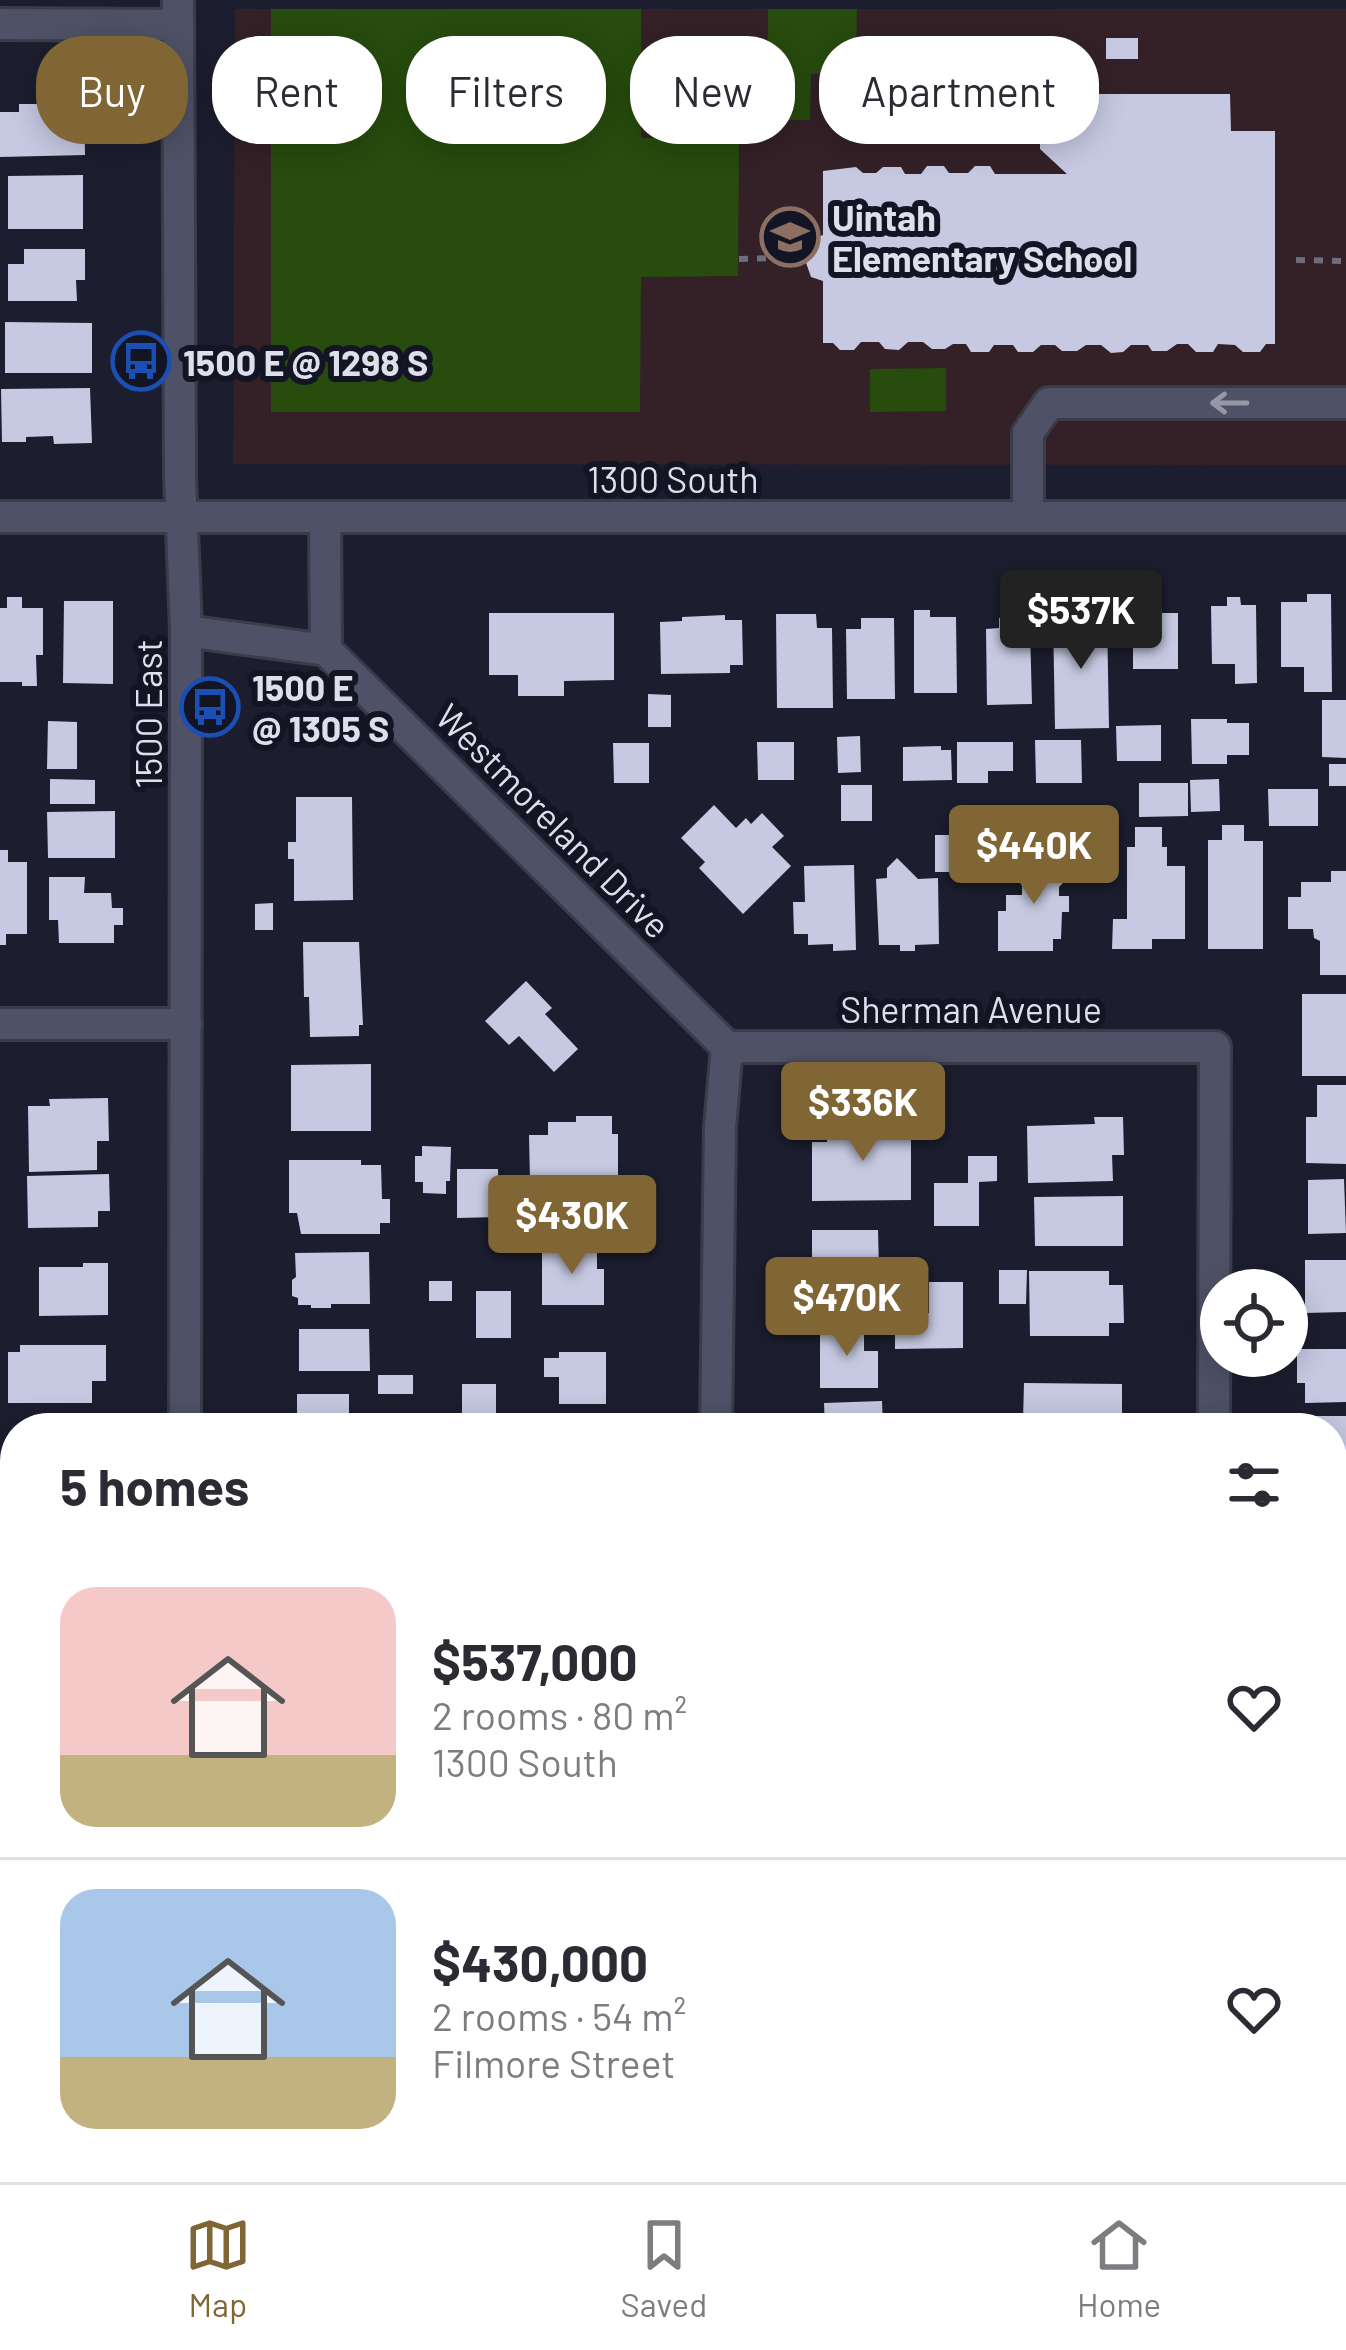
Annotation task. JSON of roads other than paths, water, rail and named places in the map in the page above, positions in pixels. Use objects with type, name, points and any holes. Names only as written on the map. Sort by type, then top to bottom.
[{"type":"street","points":[[0,24],[178,13]]},
{"type":"street","name":"1500 East","points":[[178,13],[180,476],[186,631],[185,1413]]},
{"type":"street","points":[[1028,517],[1028,433],[1049,404],[1346,403]]},
{"type":"street","name":"1300 South","points":[[0,517],[1346,517]]},
{"type":"street","points":[[186,631],[326,650],[325,517]]},
{"type":"street","name":"Westmoreland Drive","points":[[326,650],[727,1047]]},
{"type":"street","points":[[0,1024],[186,1024]]},
{"type":"street","points":[[716,1413],[720,1127],[727,1047]]},
{"type":"street","name":"Sherman Avenue","points":[[727,1047],[1214,1047],[1214,1413]]},
{"type":"place","name":"Uintah Elementary School","points":[[790,237]]},
{"type":"place","name":"1500 E @ 1298 S","points":[[141,361]]},
{"type":"place","name":"1500 E @ 1305 S","points":[[210,707]]}]
